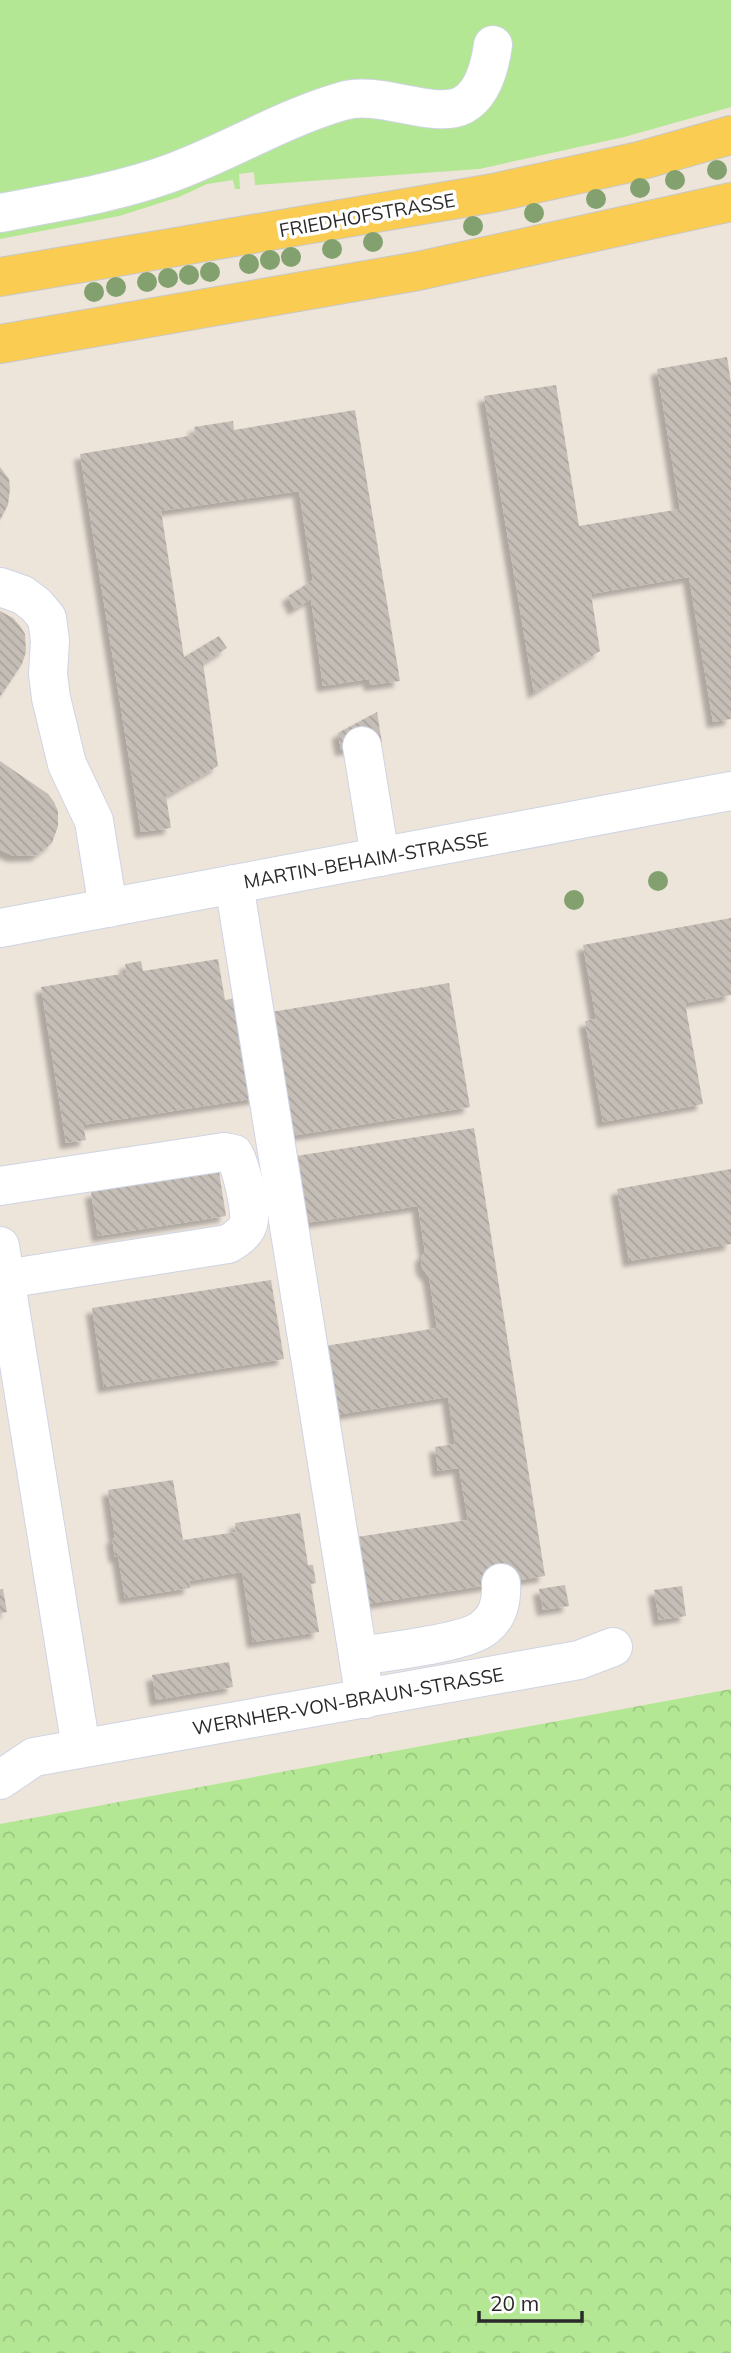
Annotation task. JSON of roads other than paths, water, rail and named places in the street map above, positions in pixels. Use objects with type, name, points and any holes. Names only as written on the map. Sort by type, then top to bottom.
[{"type":"main road","name":"FRIEDHOFSTRASSE","points":[[0,277],[493,193],[639,161],[731,135]]},
{"type":"main road","points":[[0,344],[402,273],[731,202]]},
{"type":"street","points":[[0,212],[116,190],[170,174],[297,117],[346,100],[381,98],[448,110],[474,96],[490,66],[493,45]]},
{"type":"street","points":[[0,587],[23,595],[47,618],[51,698],[67,764],[94,821],[108,908]]},
{"type":"street","points":[[362,746],[380,857]]},
{"type":"street","name":"MARTIN-BEHAIM-STRASSE","points":[[0,928],[731,792]]},
{"type":"street","points":[[234,884],[365,1699]]},
{"type":"street","points":[[0,1186],[224,1152],[234,1154],[240,1165],[249,1222],[239,1237],[228,1244],[3,1262],[14,1423],[80,1748]]},
{"type":"street","points":[[358,1656],[447,1642],[485,1628],[499,1607],[501,1583]]},
{"type":"street","name":"WERNHER-VON-BRAUN-STRASSE","points":[[0,1780],[34,1757],[579,1660],[613,1647]]}]
